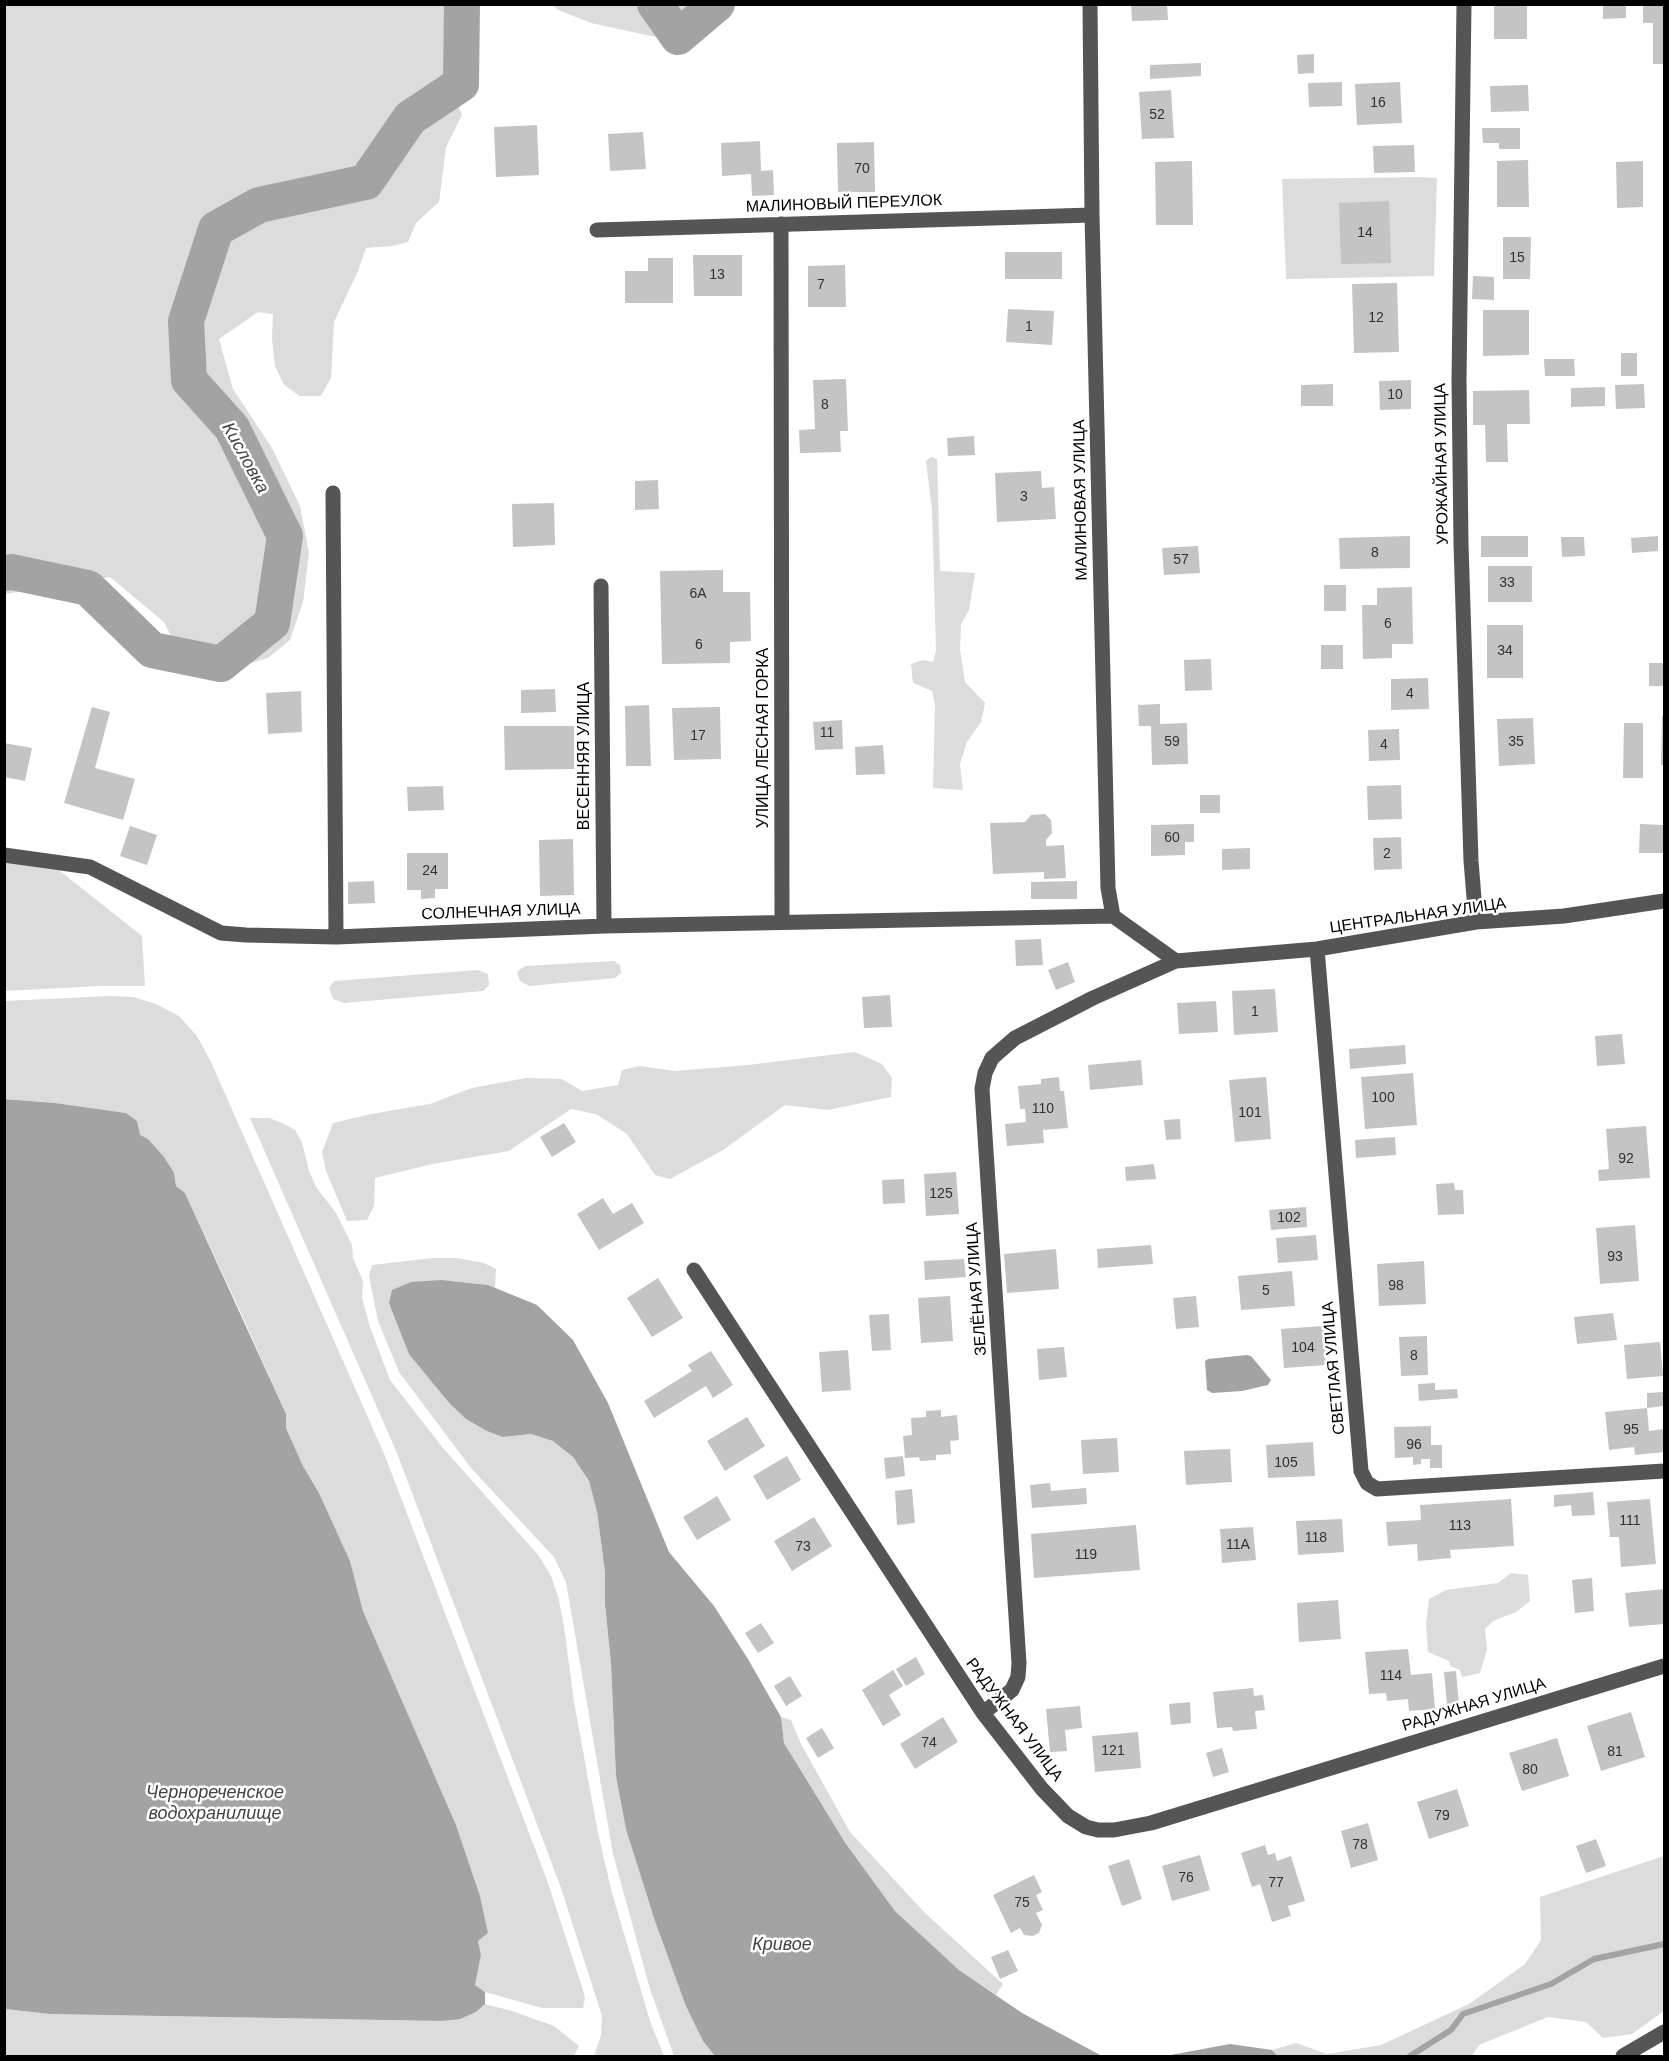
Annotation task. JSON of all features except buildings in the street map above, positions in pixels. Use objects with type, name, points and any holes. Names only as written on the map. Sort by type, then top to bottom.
[{"type":"street","name":"МАЛИНОВАЯ УЛИЦА","points":[[1090,4],[1092,215],[1108,888],[1113,916]]},
{"type":"street","name":"УРОЖАЙНАЯ УЛИЦА","points":[[1464,4],[1459,380],[1461,544],[1471,861],[1476,922]]},
{"type":"street","name":"МАЛИНОВЫЙ ПЕРЕУЛОК","points":[[597,230],[1092,215]]},
{"type":"street","name":"УЛИЦА ЛЕСНАЯ ГОРКА","points":[[781,224],[782,922]]},
{"type":"street","points":[[333,493],[336,937]]},
{"type":"street","name":"ВЕСЕННЯЯ УЛИЦА","points":[[602,586],[604,926]]},
{"type":"street","name":"СОЛНЕЧНАЯ УЛИЦА","points":[[4,855],[90,867],[221,933],[336,937],[604,926],[782,922]]},
{"type":"street","name":"ЦЕНТРАЛЬНАЯ УЛИЦА","points":[[1176,961],[1317,949],[1476,922],[1564,916],[1665,901]]},
{"type":"street","points":[[782,922],[1113,916],[1176,961]]},
{"type":"street","name":"СВЕТЛАЯ УЛИЦА","points":[[1317,949],[1361,1471],[1367,1483],[1377,1490],[1665,1471]]},
{"type":"street","name":"ЗЕЛЁНАЯ УЛИЦА","points":[[983,1713],[1012,1690],[1018,1677],[1019,1663],[982,1089],[985,1073],[992,1058],[1015,1038],[1093,998],[1176,961]]},
{"type":"street","name":"РАДУЖНАЯ УЛИЦА","points":[[694,1270],[983,1713],[1041,1790],[1068,1816],[1086,1827],[1114,1830],[1151,1823],[1665,1666]]},
{"type":"street","points":[[1623,2056],[1665,2032]]},
{"type":"shaded area","points":[[4,5],[458,5],[456,68],[452,79],[403,116],[364,174],[310,198],[259,197],[234,210],[212,233],[193,282],[181,322],[181,355],[186,382],[231,437],[251,473],[273,530],[276,549],[270,594],[258,614],[253,629],[239,645],[221,655],[177,648],[164,622],[110,577],[5,594]]},
{"type":"shaded area","points":[[553,5],[643,5],[674,41],[591,23],[558,10]]},
{"type":"shaded area","points":[[668,5],[709,5],[683,24]]},
{"type":"shaded area","points":[[458,105],[462,115],[446,147],[439,202],[416,223],[408,242],[366,248],[334,322],[331,378],[321,396],[300,396],[284,385],[275,366],[272,339],[273,314],[258,312],[219,339],[233,389],[272,448],[300,506],[309,553],[303,602],[290,640],[268,658],[228,670],[255,651],[276,627],[287,598],[293,551],[284,513],[258,459],[237,422],[212,398],[197,379],[193,357],[193,312],[234,225],[256,209],[287,212],[321,204],[368,187],[386,174],[402,134],[435,113]]},
{"type":"shaded area","points":[[1437,178],[1434,276],[1286,279],[1282,179]]},
{"type":"shaded area","points":[[931,457],[937,459],[940,571],[975,573],[969,610],[961,624],[960,649],[965,682],[985,703],[981,722],[967,742],[960,764],[963,790],[933,788],[935,705],[932,691],[913,683],[911,664],[923,660],[933,662],[936,651],[932,510],[926,461]]},
{"type":"shaded area","points":[[4,862],[60,871],[142,936],[145,986],[5,991]]},
{"type":"shaded area","points":[[614,961],[620,965],[621,973],[615,978],[529,986],[520,981],[517,972],[525,966]]},
{"type":"shaded area","points":[[478,970],[488,974],[489,985],[483,991],[344,1003],[333,999],[329,988],[334,981]]},
{"type":"shaded area","points":[[133,997],[156,1004],[179,1016],[197,1036],[211,1062],[385,1456],[547,1880],[583,1990],[585,1998],[583,2008],[542,2008],[485,1992],[475,1985],[481,1955],[478,1941],[488,1933],[480,1896],[456,1825],[363,1611],[350,1561],[319,1493],[303,1466],[286,1428],[286,1414],[185,1193],[176,1186],[174,1173],[139,1136],[137,1121],[126,1113],[5,1099],[5,1001]]},
{"type":"shaded area","points":[[855,1052],[882,1064],[892,1078],[891,1097],[828,1110],[785,1105],[723,1150],[670,1179],[655,1175],[627,1134],[596,1114],[571,1109],[509,1151],[432,1164],[375,1178],[374,1206],[367,1220],[347,1221],[326,1171],[322,1152],[333,1123],[430,1104],[472,1088],[526,1078],[562,1079],[582,1091],[618,1085],[622,1070],[640,1066],[676,1071]]},
{"type":"shaded area","points":[[250,1118],[269,1118],[295,1130],[302,1142],[309,1171],[316,1187],[336,1213],[352,1245],[353,1258],[363,1281],[362,1298],[370,1327],[390,1380],[443,1448],[539,1556],[551,1576],[564,1626],[574,1702],[598,1833],[612,1893],[650,2021],[664,2056],[594,2056],[601,2035],[602,2016],[561,1888],[397,1453]]},
{"type":"shaded area","points":[[433,1258],[457,1258],[484,1263],[496,1269],[495,1288],[488,1285],[442,1280],[434,1384],[466,1419],[503,1437],[531,1434],[553,1441],[573,1457],[589,1481],[597,1512],[605,1572],[616,1776],[703,2041],[715,2056],[674,2056],[650,1989],[613,1854],[566,1582],[554,1557],[471,1468],[399,1372],[378,1321],[369,1276],[372,1265]]},
{"type":"shaded area","points":[[1511,1573],[1528,1575],[1530,1601],[1516,1612],[1493,1621],[1485,1629],[1487,1650],[1480,1673],[1462,1677],[1460,1670],[1450,1666],[1449,1661],[1428,1652],[1426,1624],[1429,1599],[1446,1590],[1498,1583]]},
{"type":"shaded area","points":[[781,1717],[791,1720],[801,1744],[850,1832],[925,1913],[1003,1984],[996,1995],[959,1970],[895,1911],[846,1844],[784,1743]]},
{"type":"shaded area","points":[[1664,1856],[1664,2011],[1632,2034],[1603,2038],[1586,2022],[1548,2017],[1479,2045],[1472,2056],[1277,2056],[1272,2050],[1296,2043],[1327,2054],[1381,2045],[1469,2004],[1525,1964],[1541,1940],[1540,1897]]},
{"type":"shaded area","points":[[485,2004],[554,2026],[579,2046],[574,2056],[5,2056],[5,2009],[50,2014],[441,2021],[476,2012]]},
{"type":"water","name":"Чернореченское водохранилище","points":[[4,1099],[55,1103],[126,1113],[137,1121],[140,1135],[148,1139],[164,1157],[174,1173],[176,1186],[185,1193],[286,1414],[286,1428],[303,1466],[319,1493],[350,1561],[363,1611],[456,1825],[480,1896],[488,1933],[478,1941],[481,1955],[475,1985],[485,1992],[485,2004],[476,2012],[460,2019],[441,2021],[50,2014],[5,2009]]},
{"type":"water","name":"Кривое","points":[[442,1280],[488,1285],[537,1305],[573,1340],[608,1403],[669,1552],[714,1606],[748,1659],[781,1717],[784,1743],[846,1844],[895,1911],[959,1970],[1022,2013],[1102,2056],[715,2056],[703,2041],[686,2006],[655,1921],[626,1829],[616,1776],[605,1572],[597,1512],[589,1481],[573,1457],[553,1441],[531,1434],[503,1437],[466,1419],[450,1404],[409,1354],[389,1303],[392,1290],[411,1282]]},
{"type":"water","points":[[1251,1356],[1271,1380],[1268,1385],[1242,1391],[1212,1393],[1207,1390],[1205,1361]]},
{"type":"water","points":[[1230,2044],[1272,2050],[1277,2056],[1165,2056]]},
{"type":"waterway","name":"Кисловка","points":[[4,573],[12,572],[88,588],[152,650],[221,664],[272,623],[285,536],[232,428],[189,380],[186,321],[216,229],[259,205],[366,182],[410,118],[461,84],[462,4]]},
{"type":"waterway","name":"Кисловка","points":[[655,4],[678,37],[717,4]]},
{"type":"waterway","points":[[1410,2056],[1451,2030],[1463,2014],[1551,1984],[1594,1959],[1664,1944]]}]
